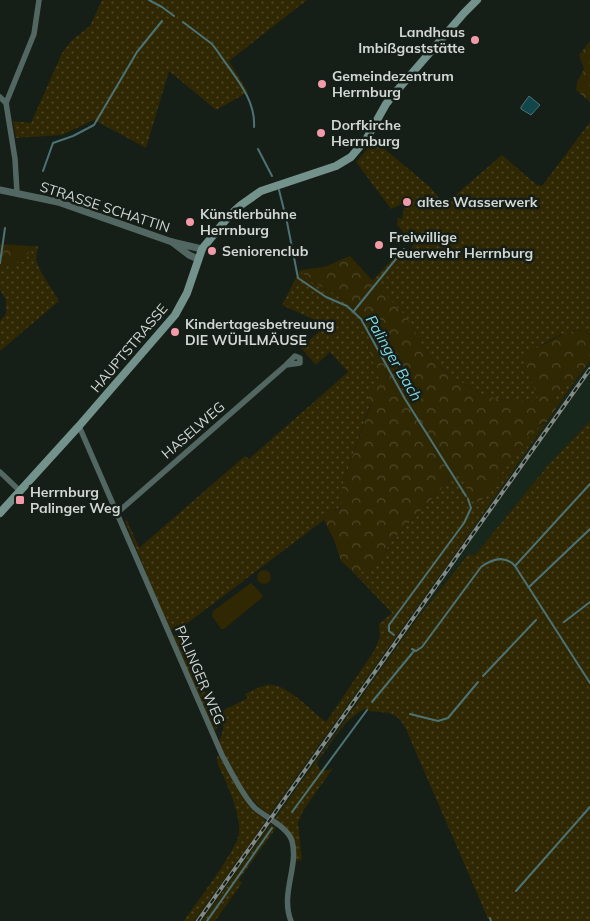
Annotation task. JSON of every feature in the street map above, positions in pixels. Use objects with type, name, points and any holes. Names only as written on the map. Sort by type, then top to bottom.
[{"type":"main road","name":"HAUPTSTRASSE","points":[[0,513],[79,426],[175,315],[188,292],[202,249],[229,216],[251,197],[270,187],[336,166],[351,156],[367,138],[386,104],[394,94],[477,0]]},
{"type":"street","points":[[17,193],[15,158],[6,103],[34,34],[39,0]]},
{"type":"street","points":[[0,97],[6,103]]},
{"type":"street","name":"STRASSE SCHATTIN","points":[[0,190],[82,210],[172,242],[202,249]]},
{"type":"street","name":"STRASSE SCHATTIN","points":[[172,242],[189,255],[198,259]]},
{"type":"street","name":"HASELWEG","points":[[117,513],[286,365]]},
{"type":"street","name":"PALINGER WEG","points":[[79,426],[214,740],[249,801],[260,812],[284,829],[291,838],[293,848],[287,895],[287,906],[291,921]]},
{"type":"street","points":[[0,472],[20,491]]},
{"type":"shaded area","points":[[590,361],[590,421],[549,464],[475,555],[467,554],[414,623],[275,819],[269,815]]},
{"type":"shaded area","points":[[266,821],[271,824],[202,921],[194,921]]},
{"type":"green space","points":[[102,0],[307,0],[229,61],[248,92],[216,110],[169,71],[146,148],[94,120],[62,135],[16,138],[13,121],[31,123],[62,53],[72,40],[90,26]]},
{"type":"green space","points":[[590,41],[590,102],[576,90],[577,82],[584,69],[579,55]]},
{"type":"green space","points":[[590,122],[590,336],[585,332],[577,330],[569,332],[560,335],[529,353],[530,378],[538,397],[535,402],[517,402],[484,396],[448,374],[428,355],[408,319],[372,281],[402,249],[408,253],[414,244],[397,225],[398,218],[402,219],[404,207],[411,203],[406,198],[402,204],[391,209],[356,162],[373,139],[430,187],[440,199],[452,198],[502,155],[537,185],[542,186]]},
{"type":"green space","points":[[0,244],[31,246],[25,261],[3,265],[0,271]]},
{"type":"green space","points":[[31,246],[38,246],[36,260],[41,272],[59,301],[0,351],[0,321],[6,314],[6,300],[0,290],[0,271],[3,265],[25,261]]},
{"type":"green space","points":[[350,256],[408,319],[428,355],[448,374],[484,396],[517,402],[535,402],[538,397],[524,363],[529,352],[567,332],[584,330],[590,336],[590,361],[574,383],[565,383],[553,399],[557,407],[547,422],[541,424],[530,435],[481,501],[476,502],[457,472],[389,544],[382,558],[375,566],[363,572],[352,571],[341,561],[334,540],[324,520],[329,512],[337,510],[342,505],[342,486],[371,404],[366,391],[379,379],[368,348],[372,329],[360,313],[340,296],[310,281],[300,270],[324,267]]},
{"type":"green space","points":[[300,270],[310,281],[340,296],[360,313],[372,329],[368,348],[379,379],[342,486],[342,505],[177,631],[175,628],[170,632],[125,521],[127,520],[139,548],[245,456],[249,459],[348,372],[330,352],[316,365],[301,348],[326,325],[282,305]]},
{"type":"green space","points":[[564,383],[574,383],[557,407],[553,399]]},
{"type":"green space","points":[[590,421],[590,921],[489,921],[405,727],[401,720],[392,714],[365,709],[358,713],[333,739],[318,761],[317,764],[320,770],[333,768],[303,811],[298,823],[302,860],[295,861],[295,846],[292,836],[275,819],[414,623],[468,554],[475,555],[549,464]]},
{"type":"green space","points":[[547,422],[269,815],[260,808],[246,791],[218,742],[223,727],[220,712],[248,698],[245,694],[259,687],[274,685],[290,693],[326,722],[374,651],[380,637],[379,624],[392,613],[352,571],[366,570],[375,565],[383,556],[389,544],[457,472],[481,501],[502,470],[530,435]]},
{"type":"green space","points":[[261,570],[267,570],[271,577],[267,584],[261,584],[257,580],[257,574]]},
{"type":"green space","points":[[251,583],[263,597],[224,629],[221,629],[212,616],[213,611]]},
{"type":"green space","points":[[179,634],[218,720],[217,728],[214,731],[172,636]]},
{"type":"green space","points":[[218,755],[249,806],[266,821],[194,921],[184,921],[224,864],[239,834],[236,808],[218,765]]},
{"type":"green space","points":[[271,824],[276,828],[239,880],[242,883],[215,921],[202,921]]},
{"type":"water","points":[[529,96],[540,105],[531,115],[521,109]]},
{"type":"waterway","name":"Palinger Bach","points":[[149,0],[174,16]]},
{"type":"waterway","points":[[43,171],[53,143],[73,136],[94,125],[137,52],[162,21]]},
{"type":"waterway","name":"Palinger Bach","points":[[183,22],[212,44],[237,78],[251,106],[254,116],[254,127]]},
{"type":"waterway","name":"Palinger Bach","points":[[258,149],[272,176]]},
{"type":"waterway","name":"Palinger Bach","points":[[279,190],[298,278],[326,297],[347,306],[361,319],[405,399],[466,496]]},
{"type":"waterway","points":[[0,263],[5,228]]},
{"type":"waterway","points":[[354,311],[404,249]]},
{"type":"waterway","points":[[515,566],[590,484]]},
{"type":"waterway","points":[[394,635],[389,631],[389,625],[464,523],[471,508],[468,499]]},
{"type":"waterway","points":[[529,587],[590,529]]},
{"type":"waterway","name":"Palinger Bach","points":[[412,649],[416,651],[422,647],[481,567],[494,560],[503,559],[515,566],[590,683]]},
{"type":"waterway","points":[[564,622],[590,602]]},
{"type":"waterway","points":[[483,676],[536,620]]},
{"type":"waterway","points":[[372,702],[414,651]]},
{"type":"waterway","points":[[410,714],[438,721],[448,718],[478,682]]},
{"type":"waterway","points":[[292,812],[367,710]]},
{"type":"waterway","points":[[516,891],[590,807]]},
{"type":"waterway","points":[[207,921],[272,828]]},
{"type":"railway","points":[[198,921],[590,369]]},
{"type":"place","name":"Landhaus Imbißgaststätte","points":[[475,40]]},
{"type":"place","name":"Gemeindezentrum Herrnburg","points":[[322,84]]},
{"type":"place","name":"Dorfkirche Herrnburg","points":[[321,133]]},
{"type":"place","name":"altes Wasserwerk","points":[[407,202]]},
{"type":"place","name":"Künstlerbühne Herrnburg","points":[[190,222]]},
{"type":"place","name":"Freiwillige Feuerwehr Herrnburg","points":[[379,245]]},
{"type":"place","name":"Seniorenclub","points":[[212,251]]},
{"type":"place","name":"Kindertagesbetreuung DIE WÜHLMÄUSE","points":[[175,332]]},
{"type":"place","name":"Herrnburg Palinger Weg","points":[[20,500]]}]
